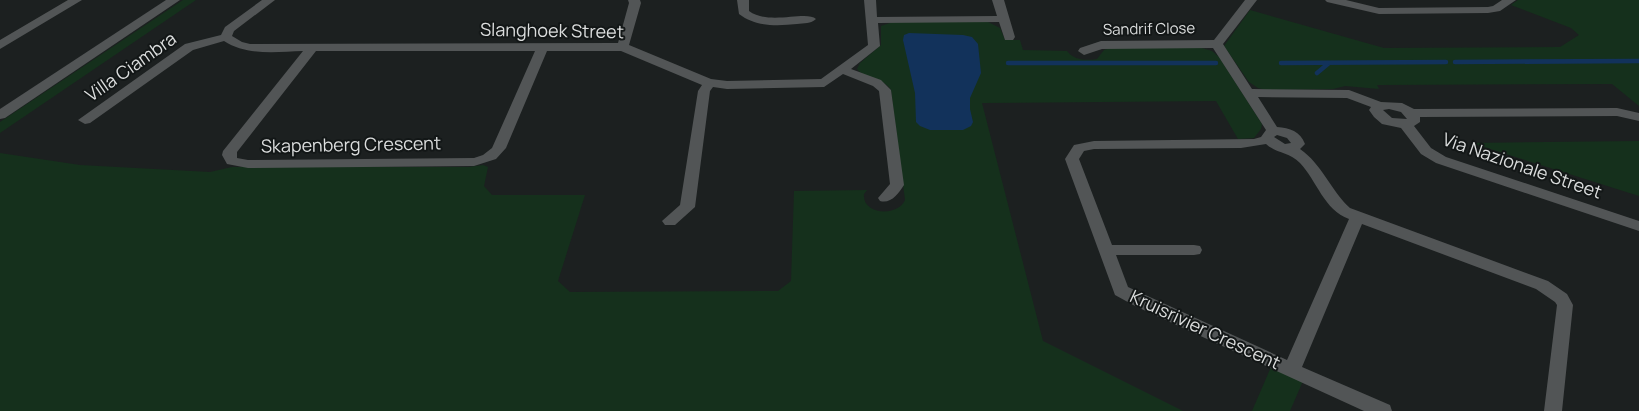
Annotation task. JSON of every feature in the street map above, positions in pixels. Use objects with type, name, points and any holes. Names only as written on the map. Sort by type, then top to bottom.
[{"type":"street","points":[[0,45],[76,0]]},
{"type":"street","points":[[0,115],[174,0]]},
{"type":"street","points":[[226,37],[229,29],[269,0]]},
{"type":"street","points":[[623,47],[634,0]]},
{"type":"street","points":[[743,0],[743,12],[758,20],[810,20]]},
{"type":"street","name":"Slanghoek Street","points":[[226,37],[245,48],[623,47],[709,82],[727,85],[818,84],[828,81],[874,46],[870,0]]},
{"type":"street","points":[[998,0],[1009,37]]},
{"type":"street","points":[[1249,0],[1216,44],[1248,93],[1270,135],[1279,146],[1289,148],[1301,155],[1335,204],[1357,218],[1542,285],[1561,298],[1565,305],[1553,411]]},
{"type":"street","points":[[1331,0],[1370,10],[1395,11],[1493,10],[1510,0]]},
{"type":"street","points":[[1384,0],[1395,11]]},
{"type":"street","points":[[1440,0],[1452,11]]},
{"type":"street","points":[[872,20],[1004,19]]},
{"type":"street","name":"Villa Ciambra","points":[[86,120],[189,47],[226,37]]},
{"type":"street","name":"Sandrif Close","points":[[1084,52],[1101,45],[1216,44]]},
{"type":"street","name":"Skapenberg Crescent","points":[[312,48],[230,151],[229,155],[232,161],[248,164],[474,162],[486,159],[498,151],[543,47]]},
{"type":"street","points":[[843,70],[877,83],[885,90],[897,185],[885,198]]},
{"type":"street","points":[[670,221],[687,207],[704,91],[709,82]]},
{"type":"street","points":[[1248,93],[1349,94],[1380,106],[1376,110],[1381,117],[1392,122],[1408,119]]},
{"type":"street","name":"Via Nazionale Street","points":[[1639,117],[1617,112],[1408,119],[1426,151],[1441,160],[1639,226]]},
{"type":"street","name":"Kruisrivier Crescent","points":[[1270,135],[1255,143],[1094,145],[1078,148],[1072,159],[1121,291],[1128,296],[1383,411]]},
{"type":"street","points":[[1292,370],[1357,218]]},
{"type":"street","points":[[1106,250],[1194,250]]},
{"type":"green space","points":[[183,0],[196,0],[0,133],[0,122]]},
{"type":"green space","points":[[1518,0],[1639,0],[1639,106],[1612,84],[1377,85],[1379,89],[1345,86],[1333,89],[1267,90],[1258,88],[1249,82],[1224,46],[1250,10],[1384,48],[1560,47],[1579,35],[1571,28],[1511,5]]},
{"type":"green space","points":[[893,22],[988,22],[1000,28],[1005,40],[1020,40],[1023,50],[1067,51],[1077,58],[1085,60],[1097,59],[1104,50],[1110,48],[1202,48],[1212,51],[1219,57],[1262,124],[1261,129],[1254,138],[1238,139],[1216,101],[982,103],[1043,341],[1183,411],[0,411],[0,153],[80,165],[210,172],[232,167],[469,167],[483,165],[488,167],[484,186],[492,195],[585,195],[558,281],[570,292],[778,291],[791,281],[794,191],[867,190],[864,194],[865,201],[874,210],[881,211],[895,209],[905,200],[891,90],[884,83],[861,73],[857,69],[860,63],[881,45],[881,26]]},
{"type":"green space","points":[[1639,141],[1639,196],[1471,143]]},
{"type":"green space","points":[[1271,367],[1303,381],[1290,411],[1252,411]]},
{"type":"water","points":[[909,33],[963,35],[972,37],[978,44],[981,73],[970,98],[973,122],[971,126],[963,130],[930,130],[916,122],[915,93],[903,40],[904,35]]},
{"type":"waterway","points":[[1455,62],[1639,61]]},
{"type":"waterway","points":[[1281,63],[1446,62]]},
{"type":"waterway","points":[[1008,63],[1216,63]]},
{"type":"waterway","points":[[1317,73],[1329,63]]}]
